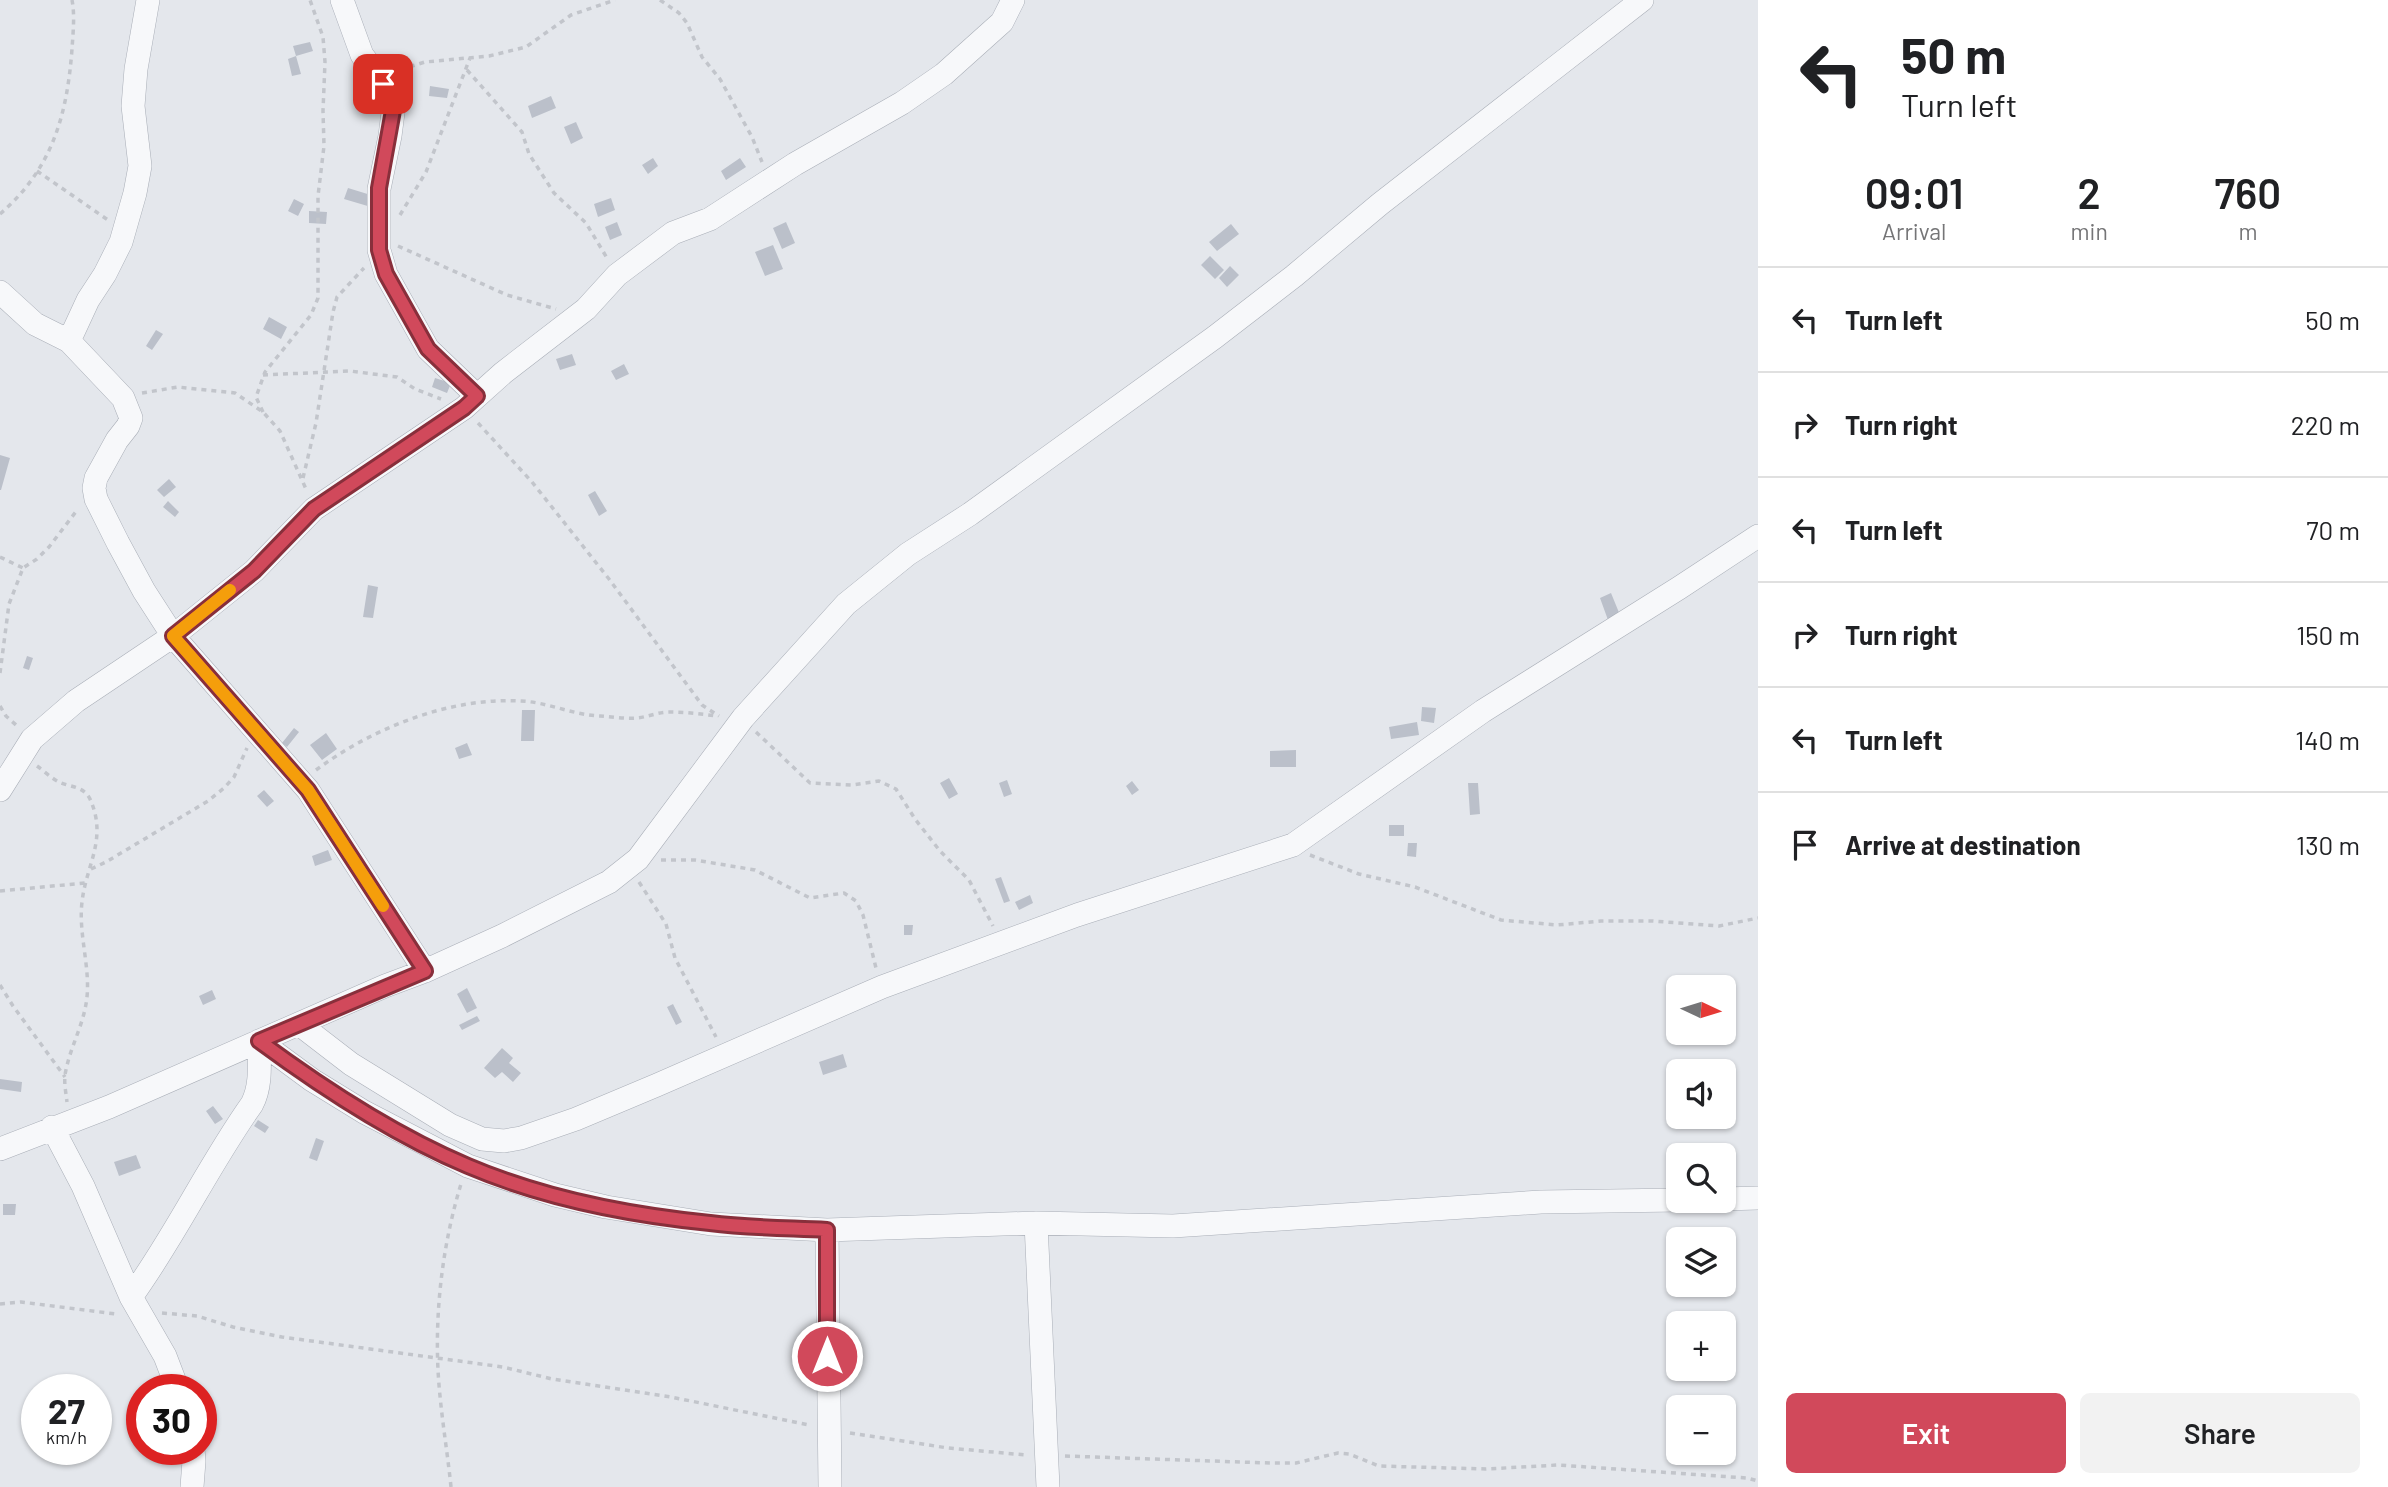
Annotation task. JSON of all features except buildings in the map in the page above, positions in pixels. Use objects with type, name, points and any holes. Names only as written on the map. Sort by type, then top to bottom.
[{"type":"street","points":[[69,341],[88,300],[116,253],[135,193],[139,166],[133,106],[136,69],[148,0]]},
{"type":"street","points":[[342,0],[362,55],[393,95],[390,135],[379,188],[379,250],[386,274],[428,349],[471,402]]},
{"type":"street","points":[[0,790],[27,746],[76,701],[173,636],[254,571],[314,509],[471,402],[578,315],[617,275],[673,233],[710,219],[944,75],[1002,22],[1013,0]]},
{"type":"street","points":[[0,1149],[121,1102],[425,971],[609,882],[634,862],[732,720],[846,604],[908,554],[970,514],[1215,337],[1642,0]]},
{"type":"street","points":[[0,292],[35,324],[69,341],[123,398],[131,418],[96,478],[94,488],[96,499],[117,543],[173,636],[300,782],[425,971]]},
{"type":"street","points":[[299,1024],[351,1064],[414,1105],[482,1139],[522,1138],[576,1119],[882,987],[1077,915],[1293,845],[1483,711],[1758,536]]},
{"type":"street","points":[[259,1041],[312,1080],[364,1112],[468,1166],[555,1195],[606,1207],[711,1224],[827,1230],[1036,1223],[1173,1226],[1541,1202],[1666,1200]]},
{"type":"street","points":[[136,1306],[155,1264],[257,1094],[259,1041]]},
{"type":"street","points":[[60,1124],[83,1186],[136,1306],[165,1356],[172,1374]]},
{"type":"street","points":[[1736,1199],[1758,1198]]},
{"type":"street","points":[[1036,1223],[1048,1487]]},
{"type":"street","points":[[827,1230],[830,1487]]},
{"type":"street","points":[[191,1487],[194,1465]]},
{"type":"path","points":[[0,214],[10,205],[50,152],[58,129],[70,78],[72,0]]},
{"type":"path","points":[[263,412],[256,397],[263,375],[312,315],[318,298],[318,196],[324,146],[325,62],[323,37],[310,0]]},
{"type":"path","points":[[393,95],[409,66],[507,53],[526,47],[571,15],[615,0]]},
{"type":"path","points":[[660,0],[680,13],[687,23],[702,57],[720,79],[752,137],[770,180]]},
{"type":"path","points":[[398,219],[426,172],[470,58]]},
{"type":"path","points":[[466,69],[522,132],[530,154],[554,193],[586,223],[617,275]]},
{"type":"path","points":[[37,171],[125,230]]},
{"type":"path","points":[[303,478],[316,423],[337,297],[385,240],[507,295],[578,315]]},
{"type":"path","points":[[263,375],[350,371],[397,377],[415,389],[471,402],[702,705],[762,738],[810,783],[852,785],[879,780],[896,789],[923,830],[968,880],[986,909],[1001,943]]},
{"type":"path","points":[[123,398],[147,391],[178,387],[235,393],[263,412],[280,431],[303,478],[314,509]]},
{"type":"path","points":[[0,673],[9,604],[23,568],[49,547],[94,488]]},
{"type":"path","points":[[0,557],[23,568]]},
{"type":"path","points":[[300,782],[344,749],[397,724],[429,713],[469,705],[523,701],[596,716],[638,718],[667,712],[732,720]]},
{"type":"path","points":[[0,706],[52,778],[83,790],[89,796],[96,820],[95,856],[89,870],[82,904],[87,1001],[65,1077],[60,1124]]},
{"type":"path","points":[[89,870],[163,829],[224,788],[234,777],[256,730]]},
{"type":"path","points":[[1293,845],[1321,861],[1359,874],[1415,887],[1501,920],[1557,925],[1601,921],[1652,921],[1719,926],[1758,918]]},
{"type":"path","points":[[724,1055],[675,958],[666,924],[634,862],[695,860],[755,870],[810,898],[844,893],[856,901],[863,915],[882,987]]},
{"type":"path","points":[[0,891],[86,883]]},
{"type":"path","points":[[0,985],[65,1077]]},
{"type":"path","points":[[451,1487],[438,1359],[438,1325],[451,1220],[468,1166]]},
{"type":"path","points":[[0,1304],[21,1302],[107,1313],[136,1306],[197,1316],[282,1337],[503,1367],[552,1379],[726,1407],[828,1432],[843,1431],[986,1452],[1270,1463],[1296,1463],[1338,1453],[1349,1454],[1380,1466],[1486,1469],[1558,1465],[1758,1481]]},
{"type":"slow traffic","points":[[230,590],[173,636],[308,790],[383,906]]},
{"type":"route","points":[[383,84],[393,95],[394,105],[379,188],[379,250],[386,274],[428,349],[477,396],[464,408],[314,509],[254,571],[173,636],[308,790],[425,971],[384,986],[259,1041],[312,1080],[407,1135],[468,1166],[555,1195],[606,1207],[711,1224],[827,1230],[827,1356]]}]
